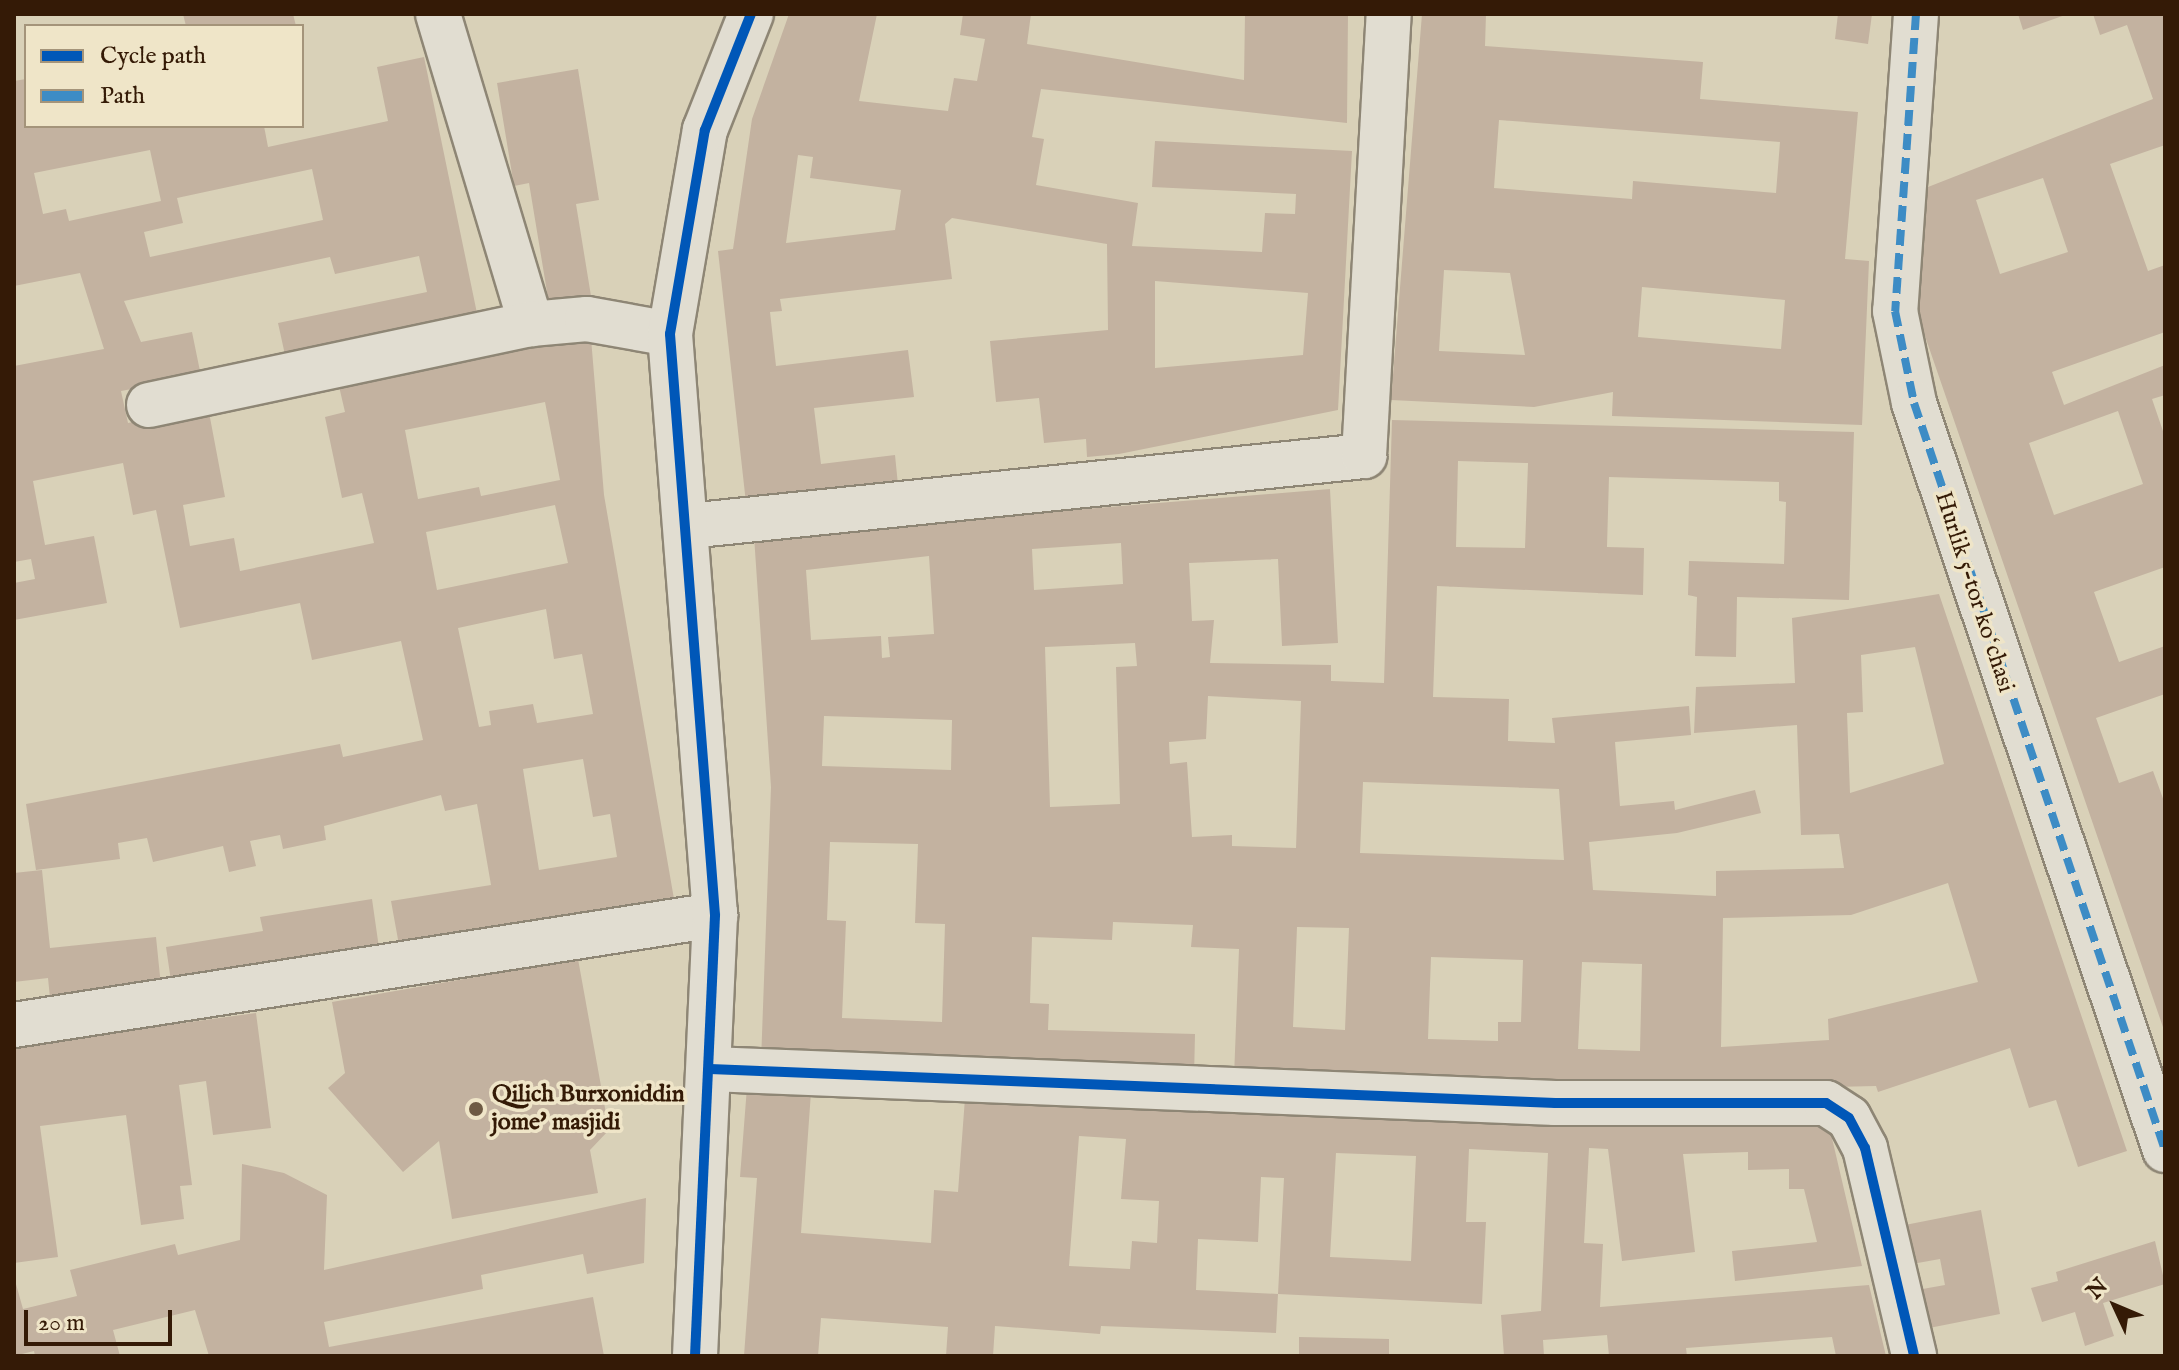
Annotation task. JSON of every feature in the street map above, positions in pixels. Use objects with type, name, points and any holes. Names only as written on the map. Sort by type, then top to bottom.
[{"type":"street","points":[[438,14],[531,324]]},
{"type":"street","points":[[695,1356],[715,915],[688,526],[670,334],[705,130],[751,14]]},
{"type":"street","points":[[688,526],[1364,456],[1389,14]]},
{"type":"street","name":"Hurlik 5-tor koʻchasi","points":[[1916,14],[1895,311],[1914,403],[2165,1150]]},
{"type":"street","points":[[149,405],[531,324],[587,319],[670,334]]},
{"type":"street","points":[[14,1025],[715,915]]},
{"type":"street","points":[[710,1069],[1555,1103],[1826,1103],[1849,1118],[1865,1148],[1914,1356]]},
{"type":"building","points":[[183,14],[293,14],[296,24],[186,24]]},
{"type":"building","points":[[789,14],[877,14],[859,101],[948,111],[954,78],[977,81],[985,39],[960,35],[963,14],[1031,14],[1027,44],[1244,80],[1245,14],[1348,14],[1347,123],[1041,89],[1032,137],[1044,139],[1036,185],[1138,203],[1132,246],[1262,252],[1265,213],[1295,214],[1296,194],[1152,187],[1155,141],[1352,151],[1338,410],[1119,454],[1087,457],[1086,439],[1044,443],[1039,398],[996,402],[990,341],[1108,330],[1107,244],[952,218],[945,224],[952,279],[780,299],[782,311],[770,312],[776,366],[908,350],[914,397],[814,408],[821,464],[895,455],[898,485],[746,503],[718,251],[733,249],[752,119]],"holes":[[[798,155],[813,157],[810,178],[901,190],[895,230],[786,243]],[[1155,281],[1308,293],[1303,355],[1155,368]]]},
{"type":"building","points":[[1422,14],[1486,14],[1485,46],[1703,62],[1700,99],[1858,112],[1845,259],[1869,261],[1862,425],[1612,416],[1613,392],[1534,407],[1391,400]],"holes":[[[1499,120],[1780,142],[1776,193],[1633,181],[1632,199],[1494,188]],[[1444,270],[1510,273],[1525,355],[1439,351]],[[1642,287],[1785,300],[1781,349],[1638,337]]]},
{"type":"building","points":[[1838,14],[1872,14],[1868,44],[1835,39]]},
{"type":"building","points":[[2018,14],[2068,14],[2023,30]]},
{"type":"building","points":[[2093,14],[2165,14],[2165,145],[2110,164],[2148,271],[2165,265],[2165,332],[2052,372],[2064,405],[2165,365],[2165,395],[2152,399],[2165,437],[2165,567],[2094,592],[2119,662],[2165,646],[2165,694],[2096,718],[2119,783],[2153,771],[2165,804],[2165,1033],[1915,307],[1928,187],[2153,99],[2127,25],[2100,35]],"holes":[[[2043,178],[2068,252],[2000,274],[1976,200]],[[2118,411],[2143,484],[2054,515],[2029,443]]]},
{"type":"building","points":[[424,57],[479,323],[287,364],[278,323],[427,292],[419,256],[335,274],[330,257],[124,301],[141,342],[192,332],[201,376],[121,391],[128,423],[208,407],[225,497],[183,505],[190,546],[234,538],[240,571],[374,543],[362,493],[342,498],[325,417],[345,412],[338,382],[591,338],[604,495],[674,899],[399,945],[391,901],[491,885],[477,804],[445,811],[441,795],[324,826],[326,840],[283,849],[280,835],[250,841],[256,866],[229,872],[223,846],[153,862],[147,838],[118,843],[120,859],[36,870],[26,804],[340,744],[343,757],[423,740],[401,641],[312,660],[300,603],[180,628],[156,510],[133,515],[123,463],[33,481],[45,545],[94,536],[107,603],[14,620],[14,583],[35,579],[31,559],[14,562],[14,366],[104,349],[80,273],[14,286],[14,81],[24,79],[24,128],[264,128],[268,147],[388,121],[377,67]],"holes":[[[150,150],[161,201],[69,221],[66,209],[43,214],[34,173]],[[312,169],[323,220],[150,257],[144,232],[183,223],[177,198]],[[545,402],[560,480],[481,496],[479,487],[418,499],[405,430]],[[555,505],[568,563],[437,590],[426,532]],[[546,609],[554,659],[582,654],[593,714],[537,723],[533,704],[489,711],[491,725],[479,727],[458,628]],[[583,759],[593,817],[610,814],[617,857],[539,870],[523,769]]]},
{"type":"building","points":[[578,69],[599,200],[576,204],[591,296],[549,304],[529,183],[514,186],[497,83]]},
{"type":"building","points":[[1392,420],[1854,432],[1849,600],[1737,597],[1736,657],[1695,656],[1697,597],[1688,595],[1689,561],[1784,564],[1786,502],[1779,501],[1779,482],[1609,477],[1607,547],[1644,548],[1643,595],[1437,586],[1433,697],[1509,699],[1508,741],[1555,743],[1552,718],[1689,706],[1691,735],[1615,742],[1620,806],[1674,801],[1675,810],[1755,790],[1761,813],[1677,833],[1589,842],[1593,890],[1716,896],[1716,871],[1844,868],[1839,834],[1801,835],[1797,725],[1694,733],[1696,687],[1795,683],[1792,618],[1939,594],[2127,1151],[2078,1167],[2056,1100],[2029,1108],[2010,1048],[1878,1092],[1876,1086],[1655,1091],[1234,1077],[1239,949],[1191,947],[1193,925],[1113,922],[1112,940],[1032,937],[1030,1003],[1049,1004],[1048,1030],[1195,1034],[1194,1077],[761,1062],[771,787],[754,536],[1330,489],[1338,643],[1282,646],[1278,559],[1189,563],[1192,621],[1214,620],[1210,663],[1331,665],[1331,681],[1384,683]],"holes":[[[1458,461],[1528,463],[1525,548],[1456,547]],[[1121,543],[1123,584],[1034,590],[1032,549]],[[929,556],[934,634],[888,637],[890,657],[882,658],[881,636],[811,640],[806,570]],[[1135,643],[1137,666],[1116,667],[1120,804],[1050,807],[1045,647]],[[1915,647],[1944,764],[1850,793],[1847,713],[1863,712],[1861,655]],[[1208,696],[1301,701],[1296,848],[1232,846],[1232,835],[1192,837],[1187,762],[1170,764],[1169,742],[1206,739]],[[824,716],[952,720],[951,770],[822,766]],[[1363,782],[1559,789],[1564,860],[1360,853]],[[830,842],[918,844],[915,923],[945,924],[942,1022],[842,1018],[846,921],[827,920]],[[1948,883],[1978,982],[1828,1019],[1829,1040],[1721,1047],[1723,918],[1851,915]],[[1297,927],[1349,928],[1345,1030],[1293,1027]],[[1431,957],[1523,960],[1521,1022],[1498,1022],[1498,1041],[1428,1039]],[[1582,962],[1642,964],[1640,1051],[1578,1049]]]},
{"type":"building","points":[[42,870],[50,948],[156,937],[161,986],[50,998],[48,978],[14,982],[14,873]]},
{"type":"building","points":[[372,899],[379,948],[171,981],[166,947],[263,931],[260,917]]},
{"type":"building","name":"Qilich Burxoniddin jome' masjidi","points":[[578,959],[609,1130],[590,1150],[598,1193],[452,1219],[439,1141],[403,1172],[328,1088],[345,1073],[332,1002]]},
{"type":"building","points":[[256,1013],[271,1128],[213,1135],[206,1081],[179,1085],[192,1185],[180,1186],[184,1219],[141,1225],[126,1115],[40,1126],[58,1257],[14,1263],[14,1046]]},
{"type":"building","points":[[747,1087],[811,1092],[801,1233],[931,1243],[934,1190],[958,1192],[965,1098],[1827,1117],[1862,1266],[1735,1281],[1732,1251],[1817,1242],[1804,1189],[1789,1189],[1789,1169],[1748,1170],[1748,1152],[1683,1154],[1695,1252],[1622,1261],[1608,1149],[1589,1148],[1584,1243],[1603,1244],[1600,1307],[1869,1285],[1886,1356],[1836,1356],[1832,1337],[1686,1348],[1687,1356],[1609,1356],[1607,1335],[1543,1340],[1544,1356],[1504,1356],[1501,1315],[1541,1311],[1548,1153],[1469,1149],[1466,1222],[1486,1222],[1482,1304],[1278,1294],[1276,1333],[1101,1326],[1100,1334],[995,1326],[993,1356],[946,1356],[948,1327],[821,1318],[818,1356],[744,1356],[757,1178],[740,1177]],"holes":[[[1079,1136],[1126,1139],[1121,1199],[1159,1201],[1157,1243],[1132,1241],[1130,1269],[1069,1266]],[[1336,1153],[1416,1156],[1411,1261],[1330,1257]],[[1261,1177],[1284,1178],[1278,1294],[1196,1290],[1198,1239],[1258,1242]]]},
{"type":"building","points":[[242,1164],[284,1173],[327,1195],[324,1270],[646,1198],[644,1263],[587,1274],[583,1254],[481,1275],[483,1289],[324,1322],[329,1347],[593,1297],[604,1356],[209,1356],[195,1310],[113,1330],[120,1356],[35,1356],[34,1351],[14,1356],[14,1277],[23,1309],[77,1296],[70,1270],[175,1244],[178,1255],[240,1240]]},
{"type":"building","points":[[1981,1210],[2000,1314],[1924,1329],[1917,1290],[1945,1285],[1940,1259],[1912,1264],[1905,1225]]},
{"type":"building","points":[[2155,1241],[2165,1284],[2103,1303],[2114,1336],[2085,1346],[2075,1312],[2042,1322],[2031,1288],[2058,1281],[2056,1272]]},
{"type":"building","points":[[1299,1337],[1389,1339],[1389,1356],[1299,1356]]},
{"type":"marked path","points":[[1916,14],[1895,311],[1914,403],[2165,1150]]},
{"type":"cycle path","points":[[695,1356],[715,915],[670,334],[705,130],[751,14]]},
{"type":"cycle path","points":[[710,1069],[1555,1103],[1826,1103],[1849,1118],[1865,1148],[1914,1356]]},
{"type":"place","name":"Qilich Burxoniddin jome' masjidi","points":[[476,1109]]}]
